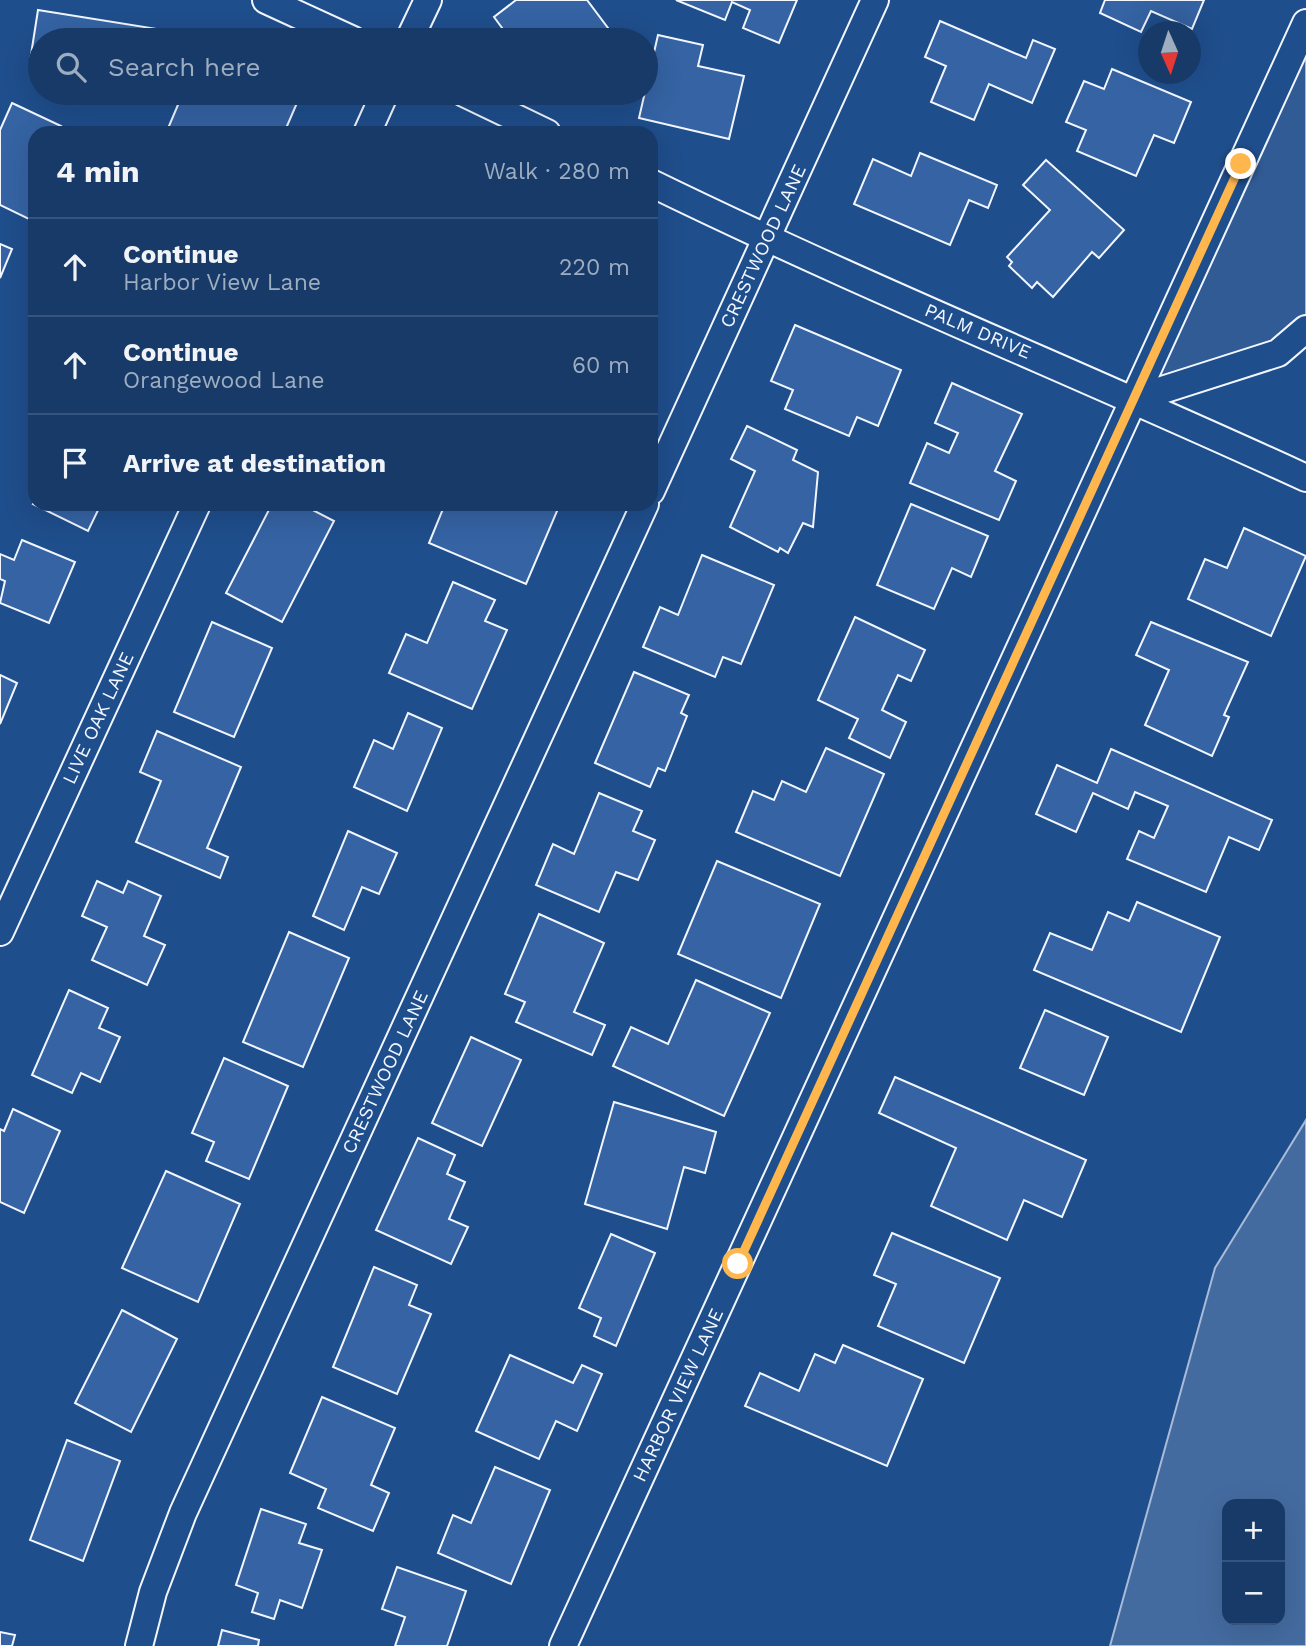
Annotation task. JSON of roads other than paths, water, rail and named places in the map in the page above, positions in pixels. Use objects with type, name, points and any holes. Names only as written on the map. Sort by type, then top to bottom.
[{"type":"street","points":[[266,0],[327,28]]},
{"type":"street","points":[[415,28],[428,0]]},
{"type":"street","name":"CRESTWOOD LANE","points":[[658,476],[875,0]]},
{"type":"street","name":"HARBOR VIEW LANE","points":[[563,1646],[1306,23]]},
{"type":"street","points":[[370,126],[380,105]]},
{"type":"street","points":[[489,105],[532,126]]},
{"type":"street","name":"PALM DRIVE","points":[[658,186],[766,239],[1134,399],[1306,478]]},
{"type":"street","points":[[1134,399],[1278,353],[1306,329]]},
{"type":"street","name":"LIVE OAK LANE","points":[[0,932],[194,511]]},
{"type":"street","name":"CRESTWOOD LANE","points":[[139,1646],[153,1592],[183,1513],[642,511]]}]
